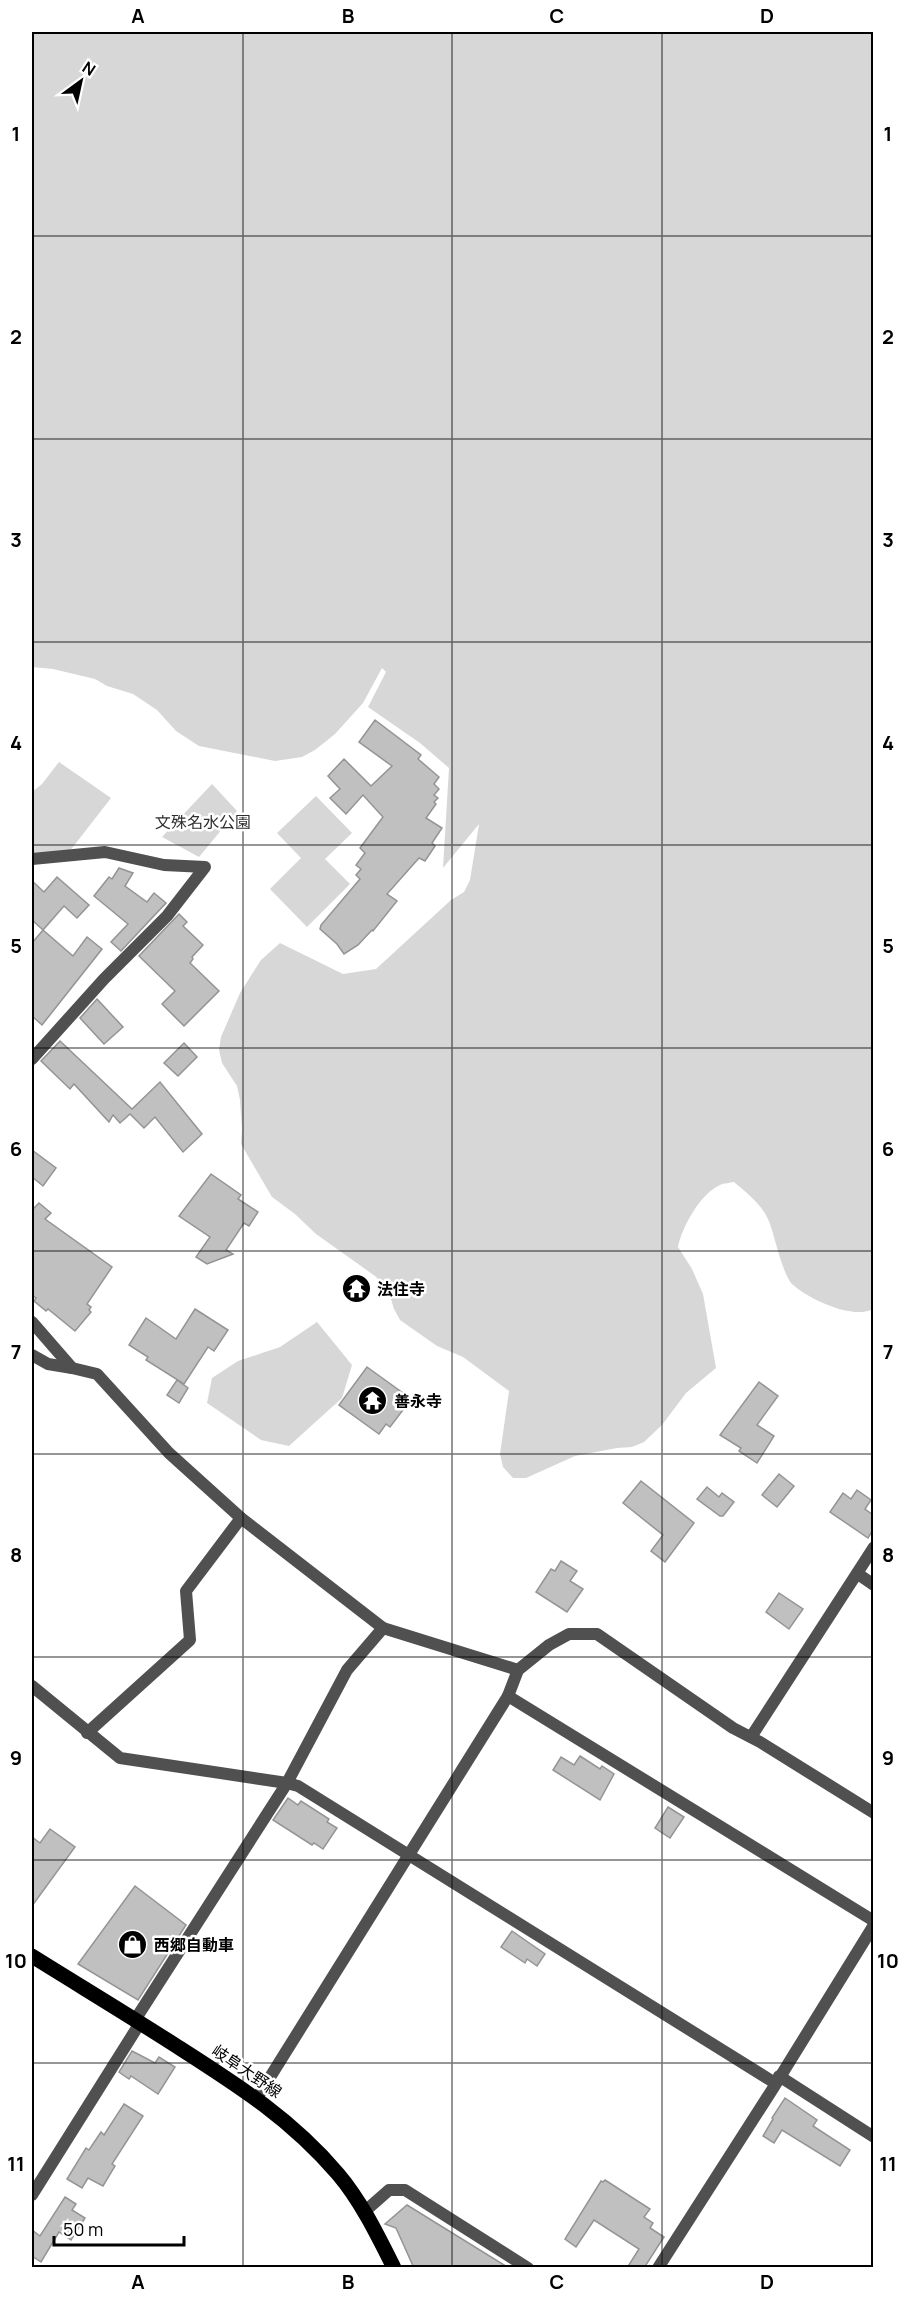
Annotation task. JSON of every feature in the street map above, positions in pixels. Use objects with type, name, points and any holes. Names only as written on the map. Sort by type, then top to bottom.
[{"type":"main road","name":"岐阜大野線","points":[[32,1956],[257,2098],[283,2118],[310,2143],[339,2176],[364,2212],[394,2268]]},
{"type":"street","points":[[32,859],[105,852],[164,865],[205,867],[167,916],[104,979],[32,1059]]},
{"type":"street","points":[[32,1322],[72,1368]]},
{"type":"street","points":[[32,1355],[48,1364],[98,1374],[169,1453],[242,1518],[382,1628],[518,1670]]},
{"type":"street","points":[[87,1732],[190,1640],[186,1591],[242,1518]]},
{"type":"street","points":[[751,1737],[858,1574],[873,1547]]},
{"type":"street","points":[[858,1574],[873,1585]]},
{"type":"street","points":[[32,2195],[287,1783],[347,1670],[382,1628]]},
{"type":"street","points":[[257,2098],[508,1696],[518,1670],[549,1645],[569,1634],[597,1634],[733,1728],[873,1813]]},
{"type":"street","points":[[32,1686],[120,1758],[298,1786],[407,1855],[873,2137]]},
{"type":"street","points":[[508,1696],[873,1923],[658,2268]]},
{"type":"street","points":[[364,2212],[389,2190],[405,2190],[528,2268]]},
{"type":"green space","points":[[32,32],[873,32],[873,1309],[864,1312],[843,1310],[799,1290],[785,1273],[770,1224],[755,1201],[734,1182],[725,1183],[713,1189],[693,1212],[683,1230],[678,1247],[692,1269],[703,1294],[716,1368],[686,1393],[662,1425],[644,1442],[632,1447],[575,1456],[526,1478],[513,1478],[503,1467],[500,1454],[509,1391],[463,1357],[437,1346],[400,1320],[384,1285],[375,1276],[316,1234],[272,1197],[241,1144],[240,1100],[237,1086],[222,1063],[219,1050],[221,1037],[240,993],[261,960],[280,943],[343,974],[376,969],[451,900],[464,892],[470,880],[479,824],[443,868],[449,768],[420,743],[368,707],[386,672],[382,668],[363,703],[335,734],[302,757],[275,761],[199,746],[176,731],[157,710],[133,694],[107,686],[95,679],[53,669],[32,667]]},
{"type":"green space","points":[[59,762],[111,798],[69,852],[32,856],[32,792],[42,784]]},
{"type":"green space","name":"文殊名水公園","points":[[212,784],[237,811],[199,857],[162,837]]},
{"type":"green space","points":[[316,796],[352,833],[325,859],[350,884],[307,927],[270,889],[301,858],[277,833]]},
{"type":"green space","points":[[317,1322],[352,1365],[342,1398],[289,1446],[261,1440],[207,1403],[212,1378],[238,1361],[280,1347]]},
{"type":"building","points":[[375,720],[421,755],[418,759],[439,777],[434,784],[439,789],[434,795],[438,798],[426,818],[442,828],[432,843],[435,846],[425,861],[419,858],[387,894],[397,901],[373,931],[344,954],[337,944],[320,929],[321,925],[360,879],[356,875],[361,869],[356,865],[365,853],[360,848],[383,817],[363,795],[346,814],[330,798],[340,789],[328,776],[344,759],[371,786],[392,766],[359,742]]},
{"type":"building","points":[[119,868],[133,873],[125,886],[147,902],[154,893],[166,903],[121,951],[111,942],[128,924],[94,896],[109,877],[112,879]]},
{"type":"building","points":[[57,877],[89,905],[77,918],[64,906],[43,930],[32,920],[32,881],[44,892]]},
{"type":"building","points":[[179,914],[187,922],[183,926],[203,945],[192,957],[190,963],[219,991],[184,1026],[162,1004],[175,991],[139,956]]},
{"type":"building","points":[[43,930],[73,956],[87,937],[102,949],[42,1025],[32,1016],[32,943]]},
{"type":"building","points":[[97,999],[123,1027],[104,1044],[80,1018]]},
{"type":"building","points":[[60,1041],[132,1109],[160,1082],[202,1134],[183,1152],[155,1117],[144,1128],[130,1114],[120,1123],[113,1115],[109,1122],[74,1084],[70,1089],[41,1061]]},
{"type":"building","points":[[184,1043],[197,1057],[178,1076],[164,1063]]},
{"type":"building","points":[[32,1150],[56,1168],[43,1186],[32,1177]]},
{"type":"building","points":[[211,1174],[241,1195],[238,1199],[258,1212],[249,1226],[244,1223],[226,1250],[233,1254],[207,1264],[196,1257],[210,1237],[179,1216]]},
{"type":"building","points":[[39,1203],[51,1213],[45,1219],[112,1267],[87,1304],[91,1307],[89,1310],[91,1312],[75,1331],[48,1309],[46,1311],[34,1301],[36,1298],[32,1295],[32,1210]]},
{"type":"building","points":[[195,1309],[228,1330],[214,1351],[208,1347],[184,1384],[146,1360],[148,1357],[129,1345],[146,1318],[176,1339]]},
{"type":"building","name":"善永寺","points":[[367,1367],[407,1396],[399,1407],[403,1410],[390,1427],[386,1424],[379,1434],[339,1405]]},
{"type":"building","points":[[177,1380],[188,1388],[179,1403],[167,1395]]},
{"type":"building","points":[[759,1382],[778,1396],[757,1425],[774,1436],[757,1463],[739,1451],[741,1448],[720,1435]]},
{"type":"building","points":[[779,1474],[794,1486],[777,1507],[762,1495]]},
{"type":"building","points":[[641,1481],[694,1523],[665,1562],[651,1551],[663,1535],[623,1503]]},
{"type":"building","points":[[707,1487],[719,1497],[722,1493],[734,1502],[723,1516],[697,1499]]},
{"type":"building","points":[[857,1490],[871,1500],[865,1509],[873,1515],[873,1530],[868,1538],[830,1512],[843,1493],[851,1499]]},
{"type":"building","points":[[561,1561],[577,1571],[570,1581],[583,1589],[567,1612],[536,1592],[551,1569],[555,1571]]},
{"type":"building","points":[[779,1593],[803,1609],[789,1629],[766,1612]]},
{"type":"building","points":[[580,1756],[600,1769],[602,1766],[614,1774],[600,1800],[553,1770],[561,1757],[574,1765]]},
{"type":"building","points":[[288,1798],[298,1805],[301,1801],[329,1819],[327,1822],[337,1828],[323,1849],[314,1843],[312,1845],[273,1820]]},
{"type":"building","points":[[668,1807],[684,1817],[670,1838],[655,1828]]},
{"type":"building","points":[[50,1829],[75,1847],[32,1906],[32,1837],[40,1843]]},
{"type":"building","name":"西郷自動車","points":[[135,1886],[186,1925],[138,2000],[78,1964]]},
{"type":"building","points":[[512,1931],[545,1954],[537,1966],[527,1959],[525,1963],[501,1947]]},
{"type":"building","points":[[132,2051],[155,2063],[159,2057],[175,2067],[158,2094],[131,2076],[129,2079],[119,2072]]},
{"type":"building","points":[[785,2098],[817,2120],[813,2126],[850,2150],[840,2166],[782,2130],[774,2143],[763,2136]]},
{"type":"building","points":[[124,2104],[143,2116],[112,2164],[115,2166],[103,2186],[88,2178],[82,2188],[67,2179],[86,2148],[89,2150],[101,2132],[104,2135]]},
{"type":"building","points":[[605,2180],[650,2209],[644,2217],[653,2223],[650,2228],[664,2237],[644,2268],[627,2268],[639,2249],[594,2220],[576,2247],[565,2239],[601,2181]]},
{"type":"building","points":[[65,2197],[76,2204],[72,2210],[85,2218],[71,2240],[59,2232],[41,2262],[32,2256],[32,2230],[40,2236]]},
{"type":"building","points":[[407,2205],[509,2268],[414,2268],[396,2228],[385,2224]]},
{"type":"place","name":"法住寺","points":[[356,1289]]},
{"type":"place","name":"善永寺","points":[[373,1401]]},
{"type":"place","name":"西郷自動車","points":[[133,1945]]}]
